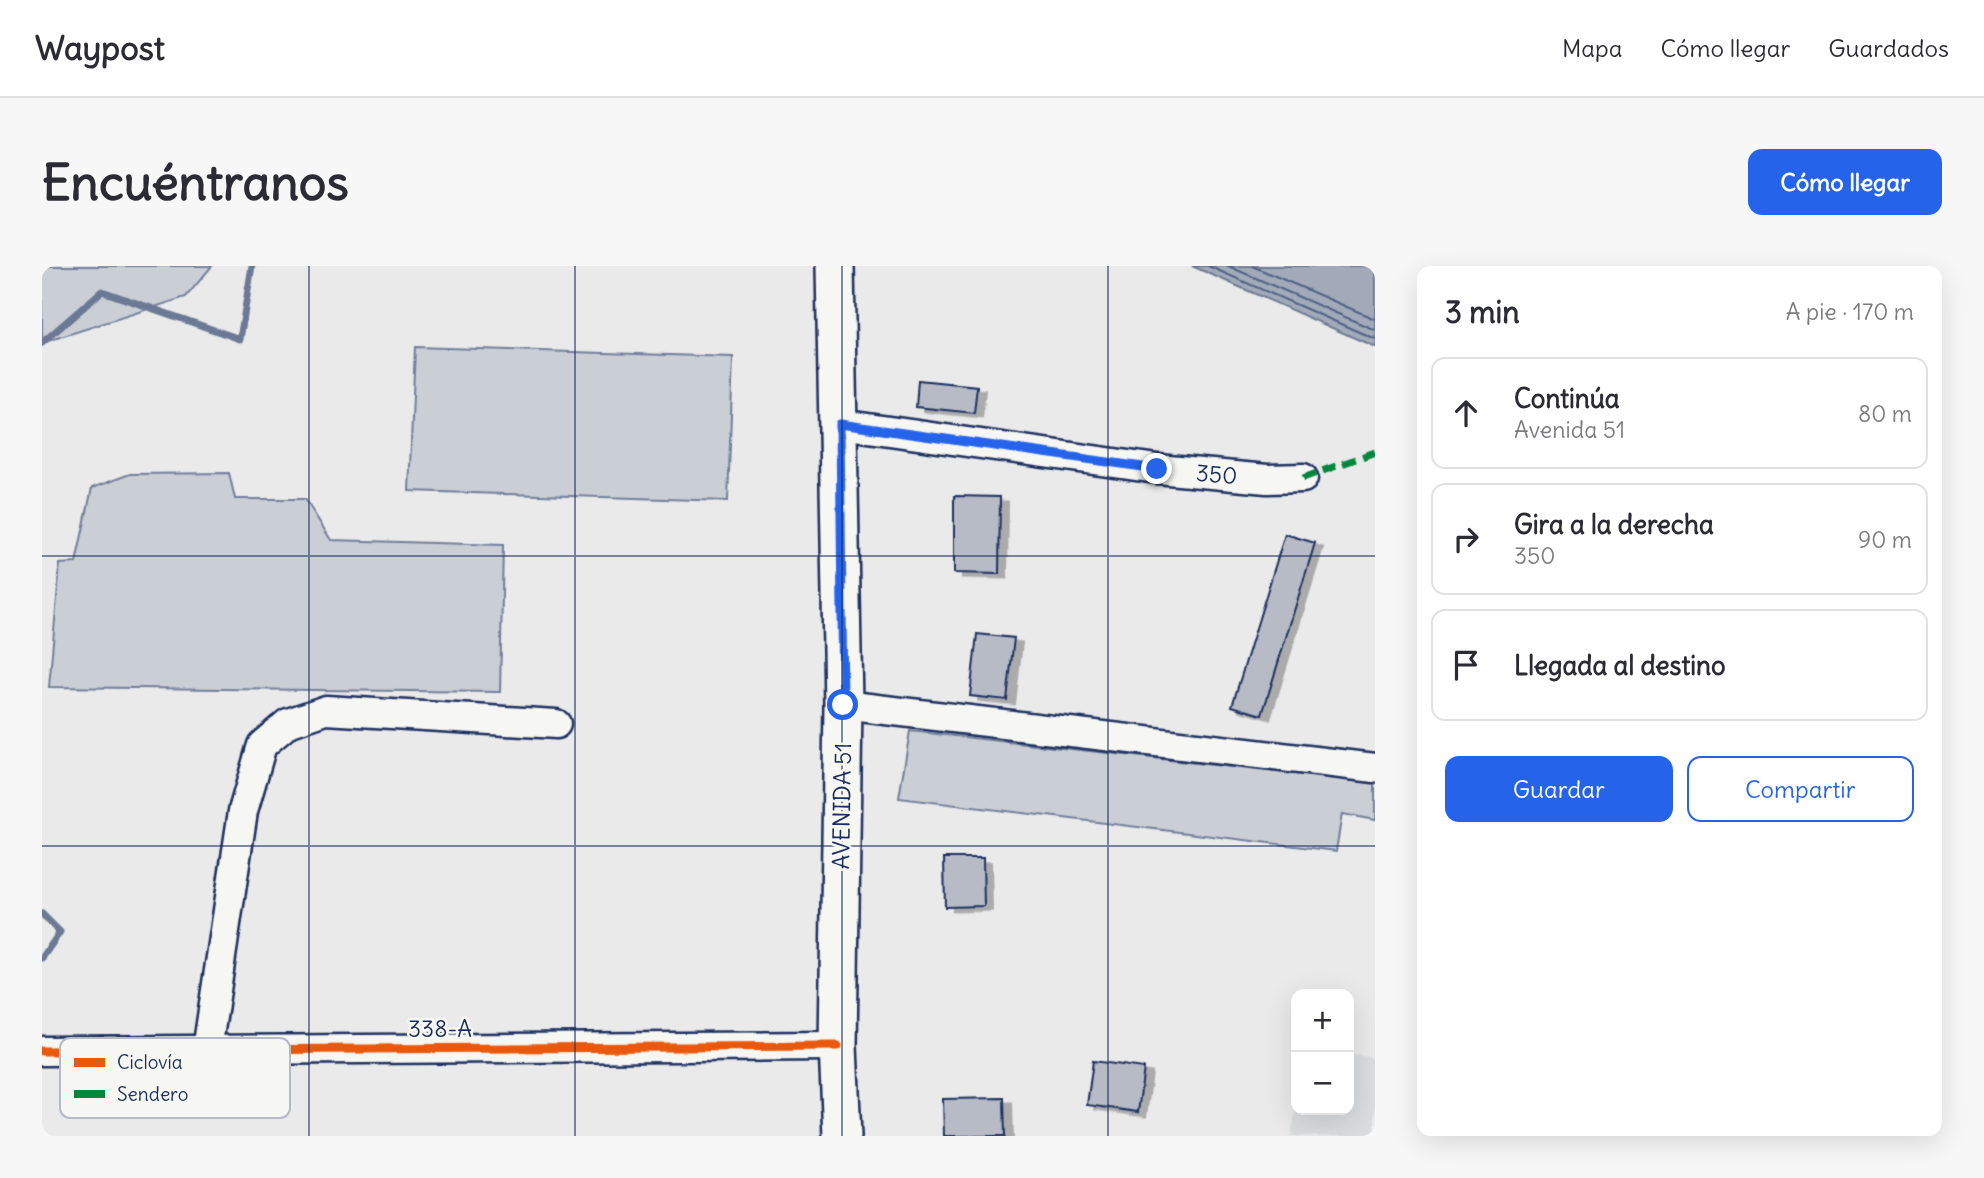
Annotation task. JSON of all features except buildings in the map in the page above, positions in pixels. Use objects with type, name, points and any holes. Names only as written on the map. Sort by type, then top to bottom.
[{"type":"main road","name":"AVENIDA 51","points":[[835,269],[840,424],[843,705],[838,1046],[842,1136]]},
{"type":"street","name":"350","points":[[840,424],[1157,469],[1267,479],[1303,478]]},
{"type":"street","points":[[843,705],[1375,768]]},
{"type":"street","points":[[209,1038],[243,811],[262,745],[288,723],[327,710],[556,724]]},
{"type":"street","name":"338-A","points":[[290,1049],[838,1046]]},
{"type":"street","name":"338-A","points":[[42,1051],[60,1051]]},
{"type":"shaded area","points":[[42,266],[212,266],[186,297],[42,343]]},
{"type":"shaded area","points":[[415,347],[733,357],[728,501],[409,491]]},
{"type":"shaded area","points":[[229,473],[235,499],[305,499],[331,540],[503,545],[500,692],[49,687],[60,564],[76,563],[92,488],[130,474]]},
{"type":"shaded area","points":[[910,731],[1375,783],[1375,820],[1342,814],[1336,851],[899,798]]},
{"type":"shaded area","points":[[1354,1055],[1375,1058],[1375,1136],[1291,1136],[1295,1115],[1354,1115]]},
{"type":"water","points":[[1192,266],[1375,266],[1375,347]]},
{"type":"waterway","points":[[42,343],[102,291],[240,339],[252,266]]},
{"type":"waterway","points":[[42,914],[60,932],[42,958]]},
{"type":"marked path","points":[[1303,478],[1375,452]]},
{"type":"cycle path","points":[[290,1049],[838,1046]]},
{"type":"cycle path","points":[[42,1051],[60,1051]]},
{"type":"route","points":[[843,705],[840,424],[1157,469]]}]
